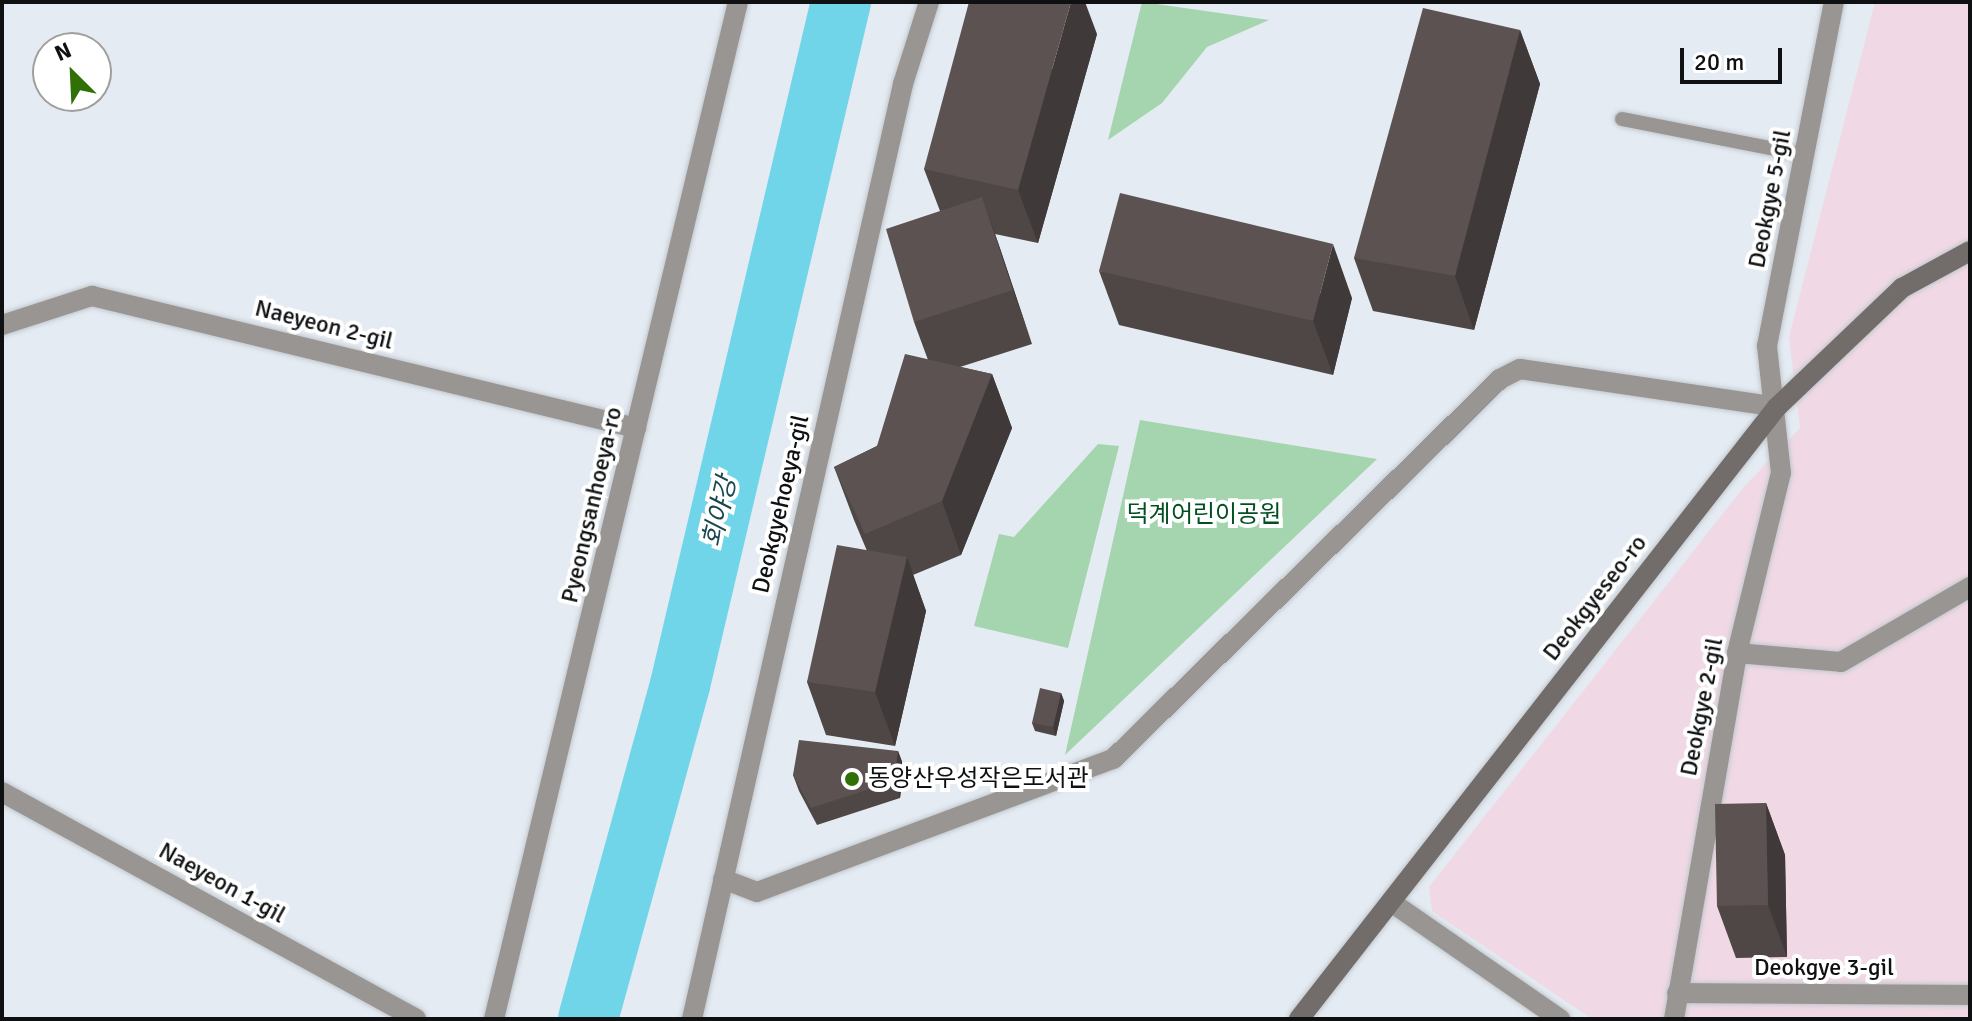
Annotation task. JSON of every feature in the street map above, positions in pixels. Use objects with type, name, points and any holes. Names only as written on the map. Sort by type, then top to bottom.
[{"type":"street","name":"Pyeongsanhoeya-ro","points":[[494,1019],[738,2]]},
{"type":"street","name":"Deokgyehoeya-gil","points":[[692,1019],[903,84],[929,2]]},
{"type":"street","name":"Deokgye 5-gil","points":[[1777,407],[1767,346],[1834,2]]},
{"type":"street","name":"Deokgyeseo-ro","points":[[1299,1019],[1777,407],[1902,288],[1970,251]]},
{"type":"street","name":"Naeyeon 2-gil","points":[[2,325],[92,296],[636,428]]},
{"type":"street","points":[[723,879],[757,892],[1113,759],[1500,379],[1520,369],[1777,407]]},
{"type":"street","name":"Deokgye 2-gil","points":[[1674,1019],[1737,653],[1781,473],[1777,407]]},
{"type":"street","points":[[1737,653],[1841,662],[1970,587]]},
{"type":"street","name":"Naeyeon 1-gil","points":[[2,792],[416,1019]]},
{"type":"street","points":[[1391,902],[1560,1019]]},
{"type":"street","name":"Deokgye 3-gil","points":[[1677,993],[1970,995]]},
{"type":"lane","points":[[1622,119],[1806,155]]},
{"type":"shaded area","points":[[1875,2],[1970,2],[1970,1019],[1592,1019],[1432,911],[1429,887],[1743,488],[1800,428],[1789,337]]},
{"type":"green space","points":[[1142,2],[1269,20],[1207,47],[1162,103],[1108,140]]},
{"type":"green space","name":"덕계어린이공원","points":[[1140,420],[1377,459],[1065,755]]},
{"type":"green space","points":[[1098,444],[1119,446],[1068,648],[974,626],[999,534],[1014,537]]},
{"type":"building","points":[[969,2],[1071,2],[1018,190],[924,169]]},
{"type":"building","points":[[1423,8],[1520,30],[1455,276],[1354,258]]},
{"type":"building","points":[[1120,193],[1333,244],[1313,321],[1099,271]]},
{"type":"building","points":[[982,197],[1013,290],[914,322],[886,229]]},
{"type":"building","points":[[905,354],[992,374],[942,501],[865,534],[834,467],[877,446]]},
{"type":"building","points":[[837,545],[907,557],[875,692],[807,682]]},
{"type":"building","points":[[1040,688],[1061,693],[1053,727],[1032,723]]},
{"type":"building","name":"동양산우성작은도서관","points":[[799,740],[898,751],[894,781],[811,808],[793,775]]},
{"type":"building","points":[[1766,803],[1768,905],[1717,906],[1715,804]]},
{"type":"waterway","name":"회야강","points":[[588,1019],[680,685],[841,2]]},
{"type":"place","name":"동양산우성작은도서관","points":[[852,779]]}]
